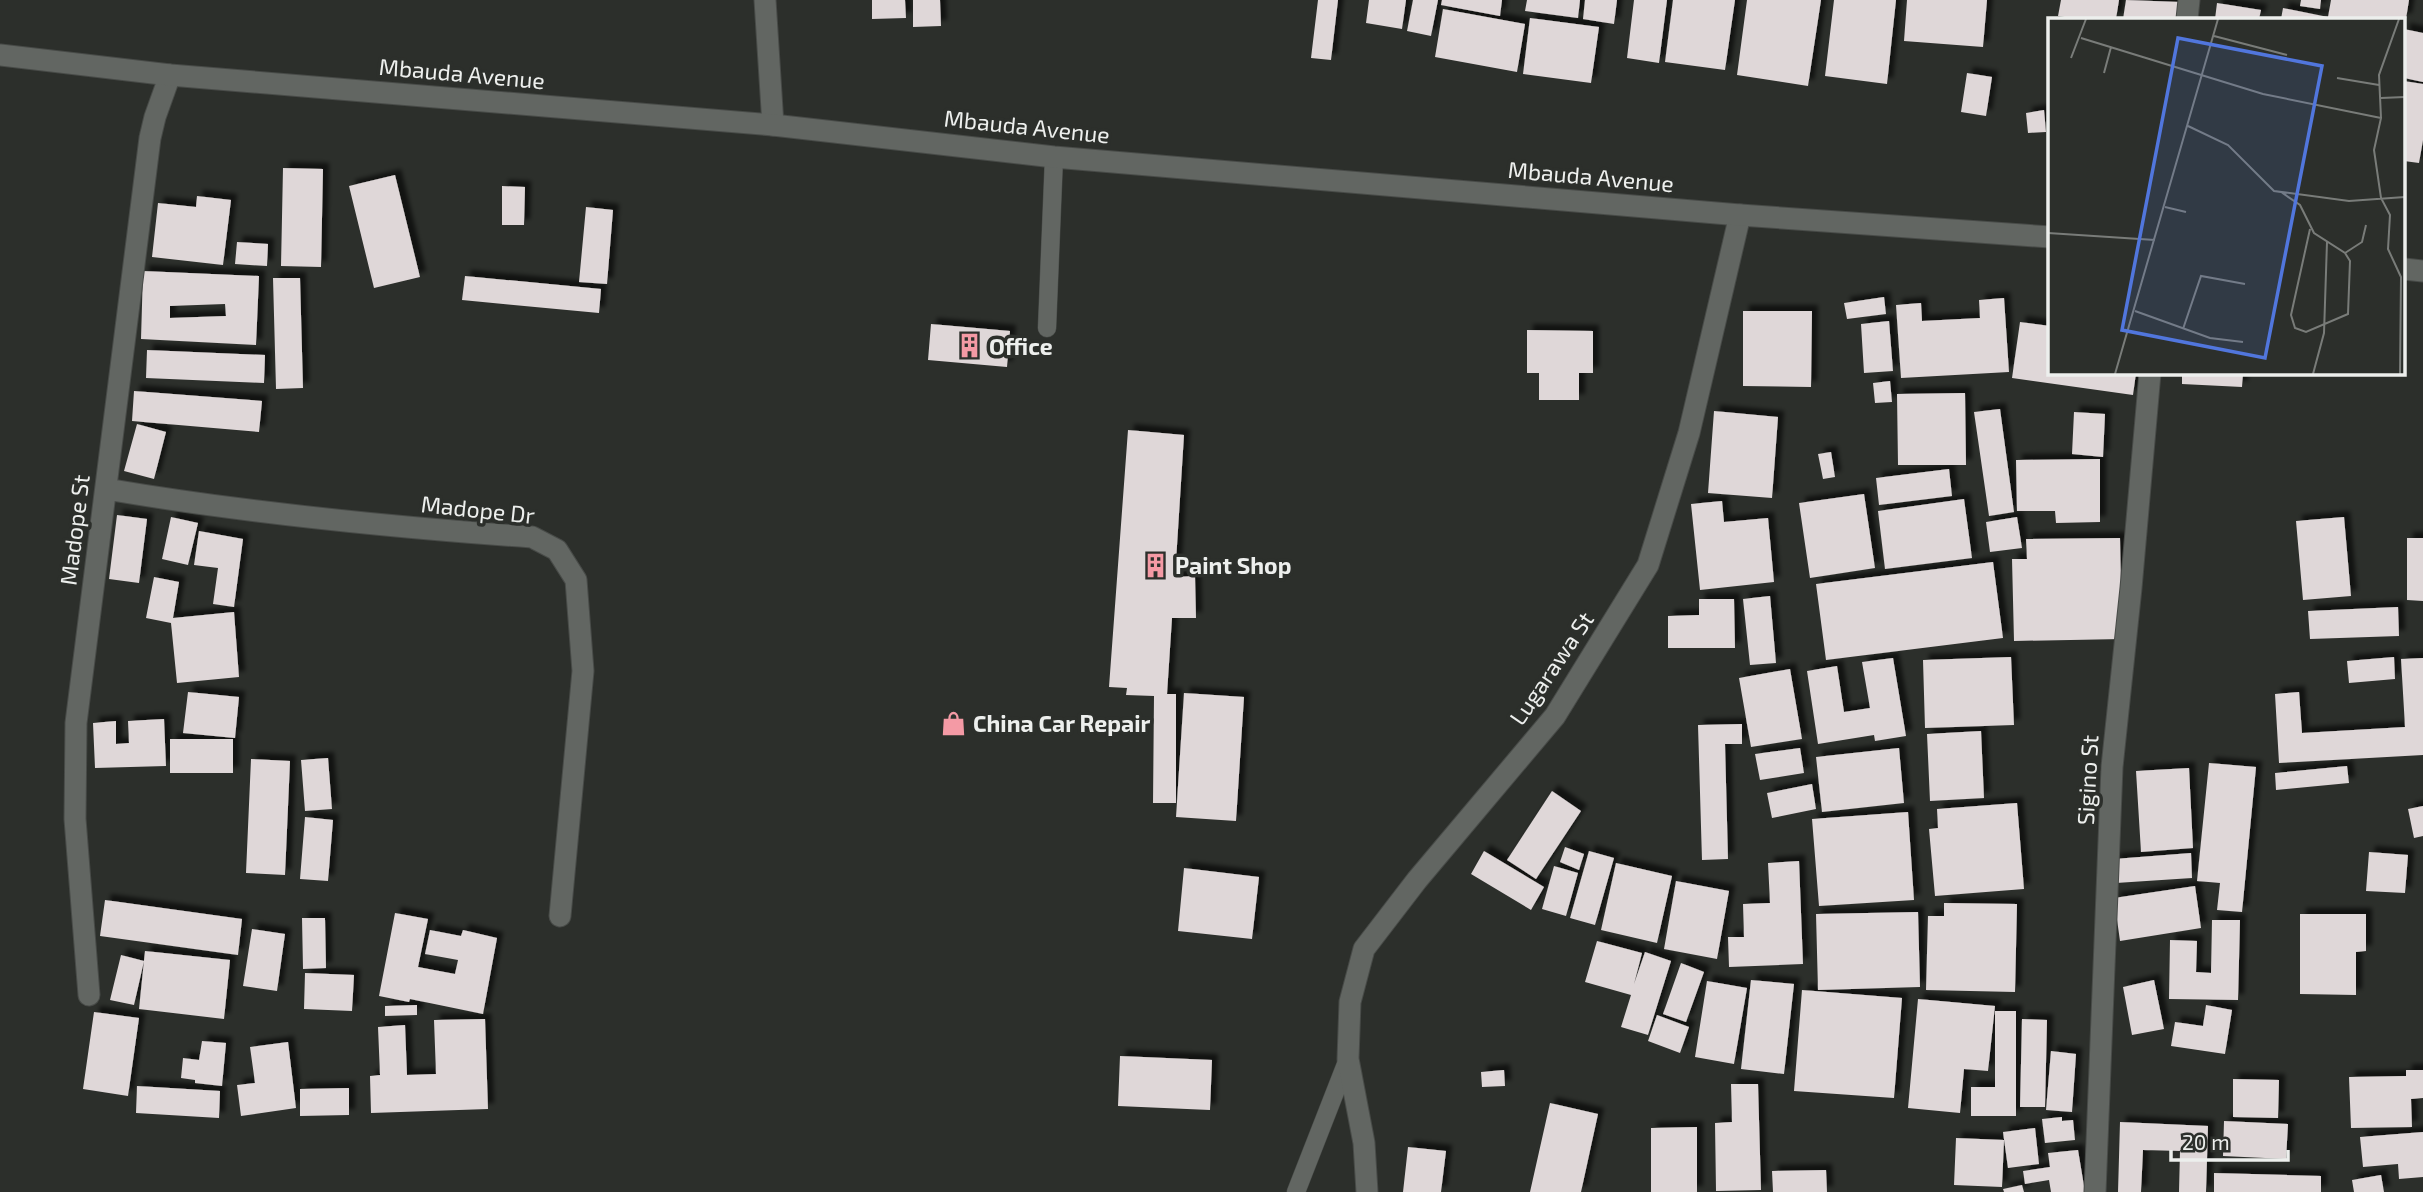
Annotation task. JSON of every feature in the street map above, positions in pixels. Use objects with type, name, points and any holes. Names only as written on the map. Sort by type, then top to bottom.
[{"type":"street","points":[[765,0],[773,125]]},
{"type":"street","points":[[2187,18],[2189,0]]},
{"type":"street","name":"Mbauda Avenue","points":[[0,55],[170,75],[773,125],[1054,157],[1740,215],[2048,237]]},
{"type":"street","name":"Madope St","points":[[89,995],[75,819],[76,723],[150,138],[170,75]]},
{"type":"street","name":"Lugarawa St","points":[[1367,1192],[1364,1143],[1348,1059],[1350,1002],[1364,949],[1417,880],[1555,716],[1648,565],[1689,433],[1740,215]]},
{"type":"street","name":"Sigino St","points":[[2095,1192],[2112,767],[2150,374]]},
{"type":"street","name":"Madope Dr","points":[[106,489],[187,503],[304,518],[532,537],[557,550],[576,580],[583,671],[560,916]]},
{"type":"lane","points":[[1047,328],[1054,157]]},
{"type":"lane","points":[[1296,1192],[1348,1059]]},
{"type":"building","points":[[872,0],[905,0],[906,18],[872,19]]},
{"type":"building","points":[[913,0],[940,0],[941,26],[913,27]]},
{"type":"building","points":[[1318,0],[1338,0],[1331,60],[1311,58]]},
{"type":"building","points":[[1369,0],[1406,0],[1402,29],[1366,23]]},
{"type":"building","points":[[1413,0],[1438,0],[1431,36],[1407,31]]},
{"type":"building","points":[[1442,0],[1502,0],[1500,16],[1441,5]]},
{"type":"building","points":[[1527,0],[1580,0],[1578,18],[1525,11]]},
{"type":"building","points":[[1585,0],[1617,0],[1614,24],[1583,19]]},
{"type":"building","points":[[1634,0],[1667,0],[1659,63],[1627,58]]},
{"type":"building","points":[[1673,0],[1735,0],[1725,70],[1665,62]]},
{"type":"building","points":[[1747,0],[1821,0],[1808,86],[1737,75]]},
{"type":"building","points":[[1834,0],[1896,0],[1887,84],[1825,76]]},
{"type":"building","points":[[1907,0],[1987,0],[1983,47],[1904,41]]},
{"type":"building","points":[[2061,0],[2119,0],[2116,18],[2058,16]]},
{"type":"building","points":[[2126,0],[2180,2],[2177,18],[2123,18]]},
{"type":"building","points":[[2301,0],[2321,0],[2320,9],[2300,6]]},
{"type":"building","points":[[2331,0],[2409,0],[2406,19],[2281,18],[2283,8],[2328,17]]},
{"type":"building","points":[[2217,3],[2261,10],[2259,18],[2215,18]]},
{"type":"building","points":[[1443,9],[1525,24],[1517,72],[1435,57]]},
{"type":"building","points":[[1530,18],[1599,27],[1591,83],[1523,74]]},
{"type":"building","points":[[2406,29],[2423,33],[2423,82],[2406,78]]},
{"type":"building","points":[[1967,73],[1992,77],[1986,116],[1961,112]]},
{"type":"building","points":[[2406,81],[2423,84],[2423,140],[2419,163],[2406,161]]},
{"type":"building","points":[[2044,110],[2046,132],[2028,133],[2026,113]]},
{"type":"building","points":[[283,168],[323,169],[321,267],[281,266]]},
{"type":"building","points":[[395,175],[420,277],[374,288],[349,186]]},
{"type":"building","points":[[502,186],[525,187],[524,225],[502,225]]},
{"type":"building","points":[[197,196],[231,200],[223,265],[152,257],[158,203],[196,207]]},
{"type":"building","points":[[586,207],[613,210],[607,284],[579,282]]},
{"type":"building","points":[[237,242],[268,244],[267,266],[235,264]]},
{"type":"building","points":[[143,271],[259,276],[256,345],[141,339]],"holes":[[[225,304],[226,316],[170,318],[170,306]]]},
{"type":"building","points":[[465,276],[601,289],[599,313],[462,300]]},
{"type":"building","points":[[273,278],[300,278],[303,388],[276,389]]},
{"type":"building","points":[[1884,297],[1886,314],[1847,319],[1844,303]]},
{"type":"building","points":[[2004,298],[2009,372],[1901,378],[1896,305],[1921,303],[1922,321],[1980,318],[1979,300]]},
{"type":"building","points":[[1743,311],[1812,311],[1811,387],[1743,386]]},
{"type":"building","points":[[1889,321],[1893,371],[1864,373],[1861,324]]},
{"type":"building","points":[[2020,322],[2048,326],[2048,374],[2136,374],[2133,395],[2012,378]]},
{"type":"building","name":"Office","points":[[931,324],[1010,331],[1007,367],[928,360]]},
{"type":"building","points":[[1527,330],[1593,331],[1593,373],[1579,373],[1579,400],[1539,400],[1539,373],[1527,373]]},
{"type":"building","points":[[147,350],[265,355],[264,383],[146,378]]},
{"type":"building","points":[[2182,374],[2243,374],[2242,387],[2182,384]]},
{"type":"building","points":[[1890,381],[1892,402],[1875,403],[1873,383]]},
{"type":"building","points":[[134,391],[262,401],[259,432],[132,421]]},
{"type":"building","points":[[1965,393],[1966,465],[1898,465],[1897,394]]},
{"type":"building","points":[[2000,409],[2014,512],[1989,516],[1974,412]]},
{"type":"building","points":[[1714,411],[1778,417],[1772,498],[1708,493]]},
{"type":"building","points":[[2074,412],[2105,414],[2103,457],[2072,454]]},
{"type":"building","points":[[137,424],[166,432],[154,479],[124,471]]},
{"type":"building","points":[[1128,430],[1184,435],[1175,577],[1195,576],[1196,618],[1172,618],[1167,694],[1176,694],[1176,803],[1153,803],[1154,696],[1126,695],[1127,688],[1109,687]]},
{"type":"building","points":[[1831,452],[1835,477],[1823,479],[1818,454]]},
{"type":"building","points":[[2100,459],[2100,522],[2056,523],[2055,511],[2017,511],[2016,460]]},
{"type":"building","points":[[1949,469],[1952,496],[1879,505],[1876,478]]},
{"type":"building","points":[[1864,494],[1875,568],[1810,578],[1799,503]]},
{"type":"building","points":[[1964,499],[1972,558],[1885,569],[1878,511]]},
{"type":"building","points":[[1722,501],[1724,522],[1768,518],[1774,582],[1700,590],[1691,504]]},
{"type":"building","points":[[117,515],[147,519],[139,583],[109,579]]},
{"type":"building","points":[[171,517],[198,523],[188,565],[162,559]]},
{"type":"building","points":[[2017,517],[2022,548],[1990,552],[1986,522]]},
{"type":"building","points":[[2344,517],[2351,596],[2303,600],[2296,521]]},
{"type":"building","points":[[199,531],[243,539],[234,607],[213,604],[218,568],[194,565]]},
{"type":"building","points":[[2120,538],[2122,639],[2014,641],[2012,559],[2027,559],[2026,539]]},
{"type":"building","points":[[2407,538],[2423,538],[2423,601],[2407,600]]},
{"type":"building","points":[[1993,562],[2003,638],[1826,660],[1816,584]]},
{"type":"building","points":[[154,577],[179,582],[173,618],[234,612],[239,677],[177,683],[171,623],[146,618]]},
{"type":"building","points":[[1770,596],[1776,663],[1750,665],[1743,599]]},
{"type":"building","points":[[1699,599],[1734,599],[1735,648],[1668,648],[1668,616],[1699,615]]},
{"type":"building","points":[[2398,607],[2399,636],[2310,639],[2308,611]]},
{"type":"building","points":[[2011,657],[2014,725],[1925,728],[1923,660]]},
{"type":"building","points":[[2394,657],[2395,679],[2349,683],[2347,661]]},
{"type":"building","points":[[1893,658],[1906,736],[1875,741],[1874,735],[1818,744],[1807,671],[1837,666],[1844,712],[1870,708],[1862,662]]},
{"type":"building","points":[[2423,658],[2423,755],[2279,763],[2275,694],[2299,692],[2302,733],[2405,727],[2401,659]]},
{"type":"building","points":[[1790,669],[1802,739],[1751,747],[1739,678]]},
{"type":"building","points":[[188,692],[239,697],[235,738],[183,733]]},
{"type":"building","points":[[1184,693],[1244,697],[1236,821],[1176,817]]},
{"type":"building","points":[[164,719],[166,766],[95,768],[93,723],[116,721],[116,744],[129,743],[128,721]]},
{"type":"building","points":[[1742,724],[1742,744],[1725,744],[1728,859],[1702,860],[1698,725]]},
{"type":"building","points":[[1981,731],[1984,798],[1930,801],[1927,734]]},
{"type":"building","points":[[170,739],[233,739],[233,773],[170,773]]},
{"type":"building","points":[[1800,748],[1804,773],[1760,780],[1755,754]]},
{"type":"building","points":[[1899,748],[1904,803],[1822,812],[1816,757]]},
{"type":"building","points":[[328,758],[332,809],[305,811],[301,760]]},
{"type":"building","points":[[251,759],[290,761],[285,875],[246,873]]},
{"type":"building","points":[[2209,763],[2256,767],[2242,912],[2217,910],[2220,883],[2197,881]]},
{"type":"building","points":[[2347,766],[2349,783],[2276,790],[2275,773]]},
{"type":"building","points":[[2189,768],[2193,848],[2141,852],[2136,771]]},
{"type":"building","points":[[1812,784],[1816,809],[1772,818],[1767,793]]},
{"type":"building","points":[[1552,791],[1581,811],[1536,879],[1507,860]]},
{"type":"building","points":[[2017,803],[2024,889],[1935,896],[1929,829],[1938,828],[1937,809]]},
{"type":"building","points":[[2423,806],[2423,836],[2414,838],[2408,809]]},
{"type":"building","points":[[1908,812],[1914,900],[1819,906],[1812,819]]},
{"type":"building","points":[[305,817],[333,820],[328,881],[300,879]]},
{"type":"building","points":[[1565,847],[1584,854],[1579,870],[1560,862]]},
{"type":"building","points":[[1484,851],[1544,887],[1531,910],[1471,874]]},
{"type":"building","points":[[1589,851],[1614,858],[1595,925],[1570,918]]},
{"type":"building","points":[[2369,852],[2408,855],[2405,893],[2366,891]]},
{"type":"building","points":[[2191,853],[2192,878],[2116,883],[2114,859]]},
{"type":"building","points":[[1799,861],[1803,964],[1729,967],[1728,937],[1744,937],[1743,904],[1770,903],[1768,863]]},
{"type":"building","points":[[1616,863],[1672,876],[1657,943],[1601,930]]},
{"type":"building","points":[[1554,866],[1578,873],[1566,916],[1542,909]]},
{"type":"building","points":[[1184,868],[1259,877],[1252,939],[1178,931]]},
{"type":"building","points":[[1676,881],[1729,891],[1717,959],[1664,949]]},
{"type":"building","points":[[2195,886],[2201,928],[2120,941],[2114,898]]},
{"type":"building","points":[[105,900],[242,919],[238,955],[100,936]]},
{"type":"building","points":[[1944,903],[2017,904],[2015,992],[1926,990],[1928,916],[1944,916]]},
{"type":"building","points":[[1918,912],[1920,987],[1818,990],[1816,914]]},
{"type":"building","points":[[395,913],[428,919],[418,967],[455,974],[458,960],[425,954],[430,930],[461,936],[463,930],[497,938],[483,1014],[410,999],[409,1002],[379,996]]},
{"type":"building","points":[[2300,914],[2366,914],[2366,951],[2356,952],[2356,995],[2300,994]]},
{"type":"building","points":[[302,918],[325,918],[326,968],[303,969]]},
{"type":"building","points":[[2212,920],[2240,920],[2238,1000],[2169,999],[2170,940],[2197,941],[2196,972],[2211,973]]},
{"type":"building","points":[[252,929],[285,934],[277,991],[243,986]]},
{"type":"building","points":[[1597,941],[1642,953],[1634,984],[1645,952],[1671,961],[1648,1035],[1621,1027],[1631,995],[1585,982]]},
{"type":"building","points":[[145,951],[230,960],[224,1019],[139,1009]]},
{"type":"building","points":[[121,955],[144,961],[134,1005],[110,1000]]},
{"type":"building","points":[[1681,963],[1704,972],[1686,1022],[1663,1014]]},
{"type":"building","points":[[305,973],[354,975],[352,1011],[304,1009]]},
{"type":"building","points":[[1751,980],[1794,984],[1784,1074],[1741,1069]]},
{"type":"building","points":[[2154,980],[2164,1029],[2132,1035],[2123,987]]},
{"type":"building","points":[[1707,981],[1747,988],[1734,1064],[1695,1057]]},
{"type":"building","points":[[1802,990],[1902,998],[1894,1098],[1794,1091]]},
{"type":"building","points":[[1918,999],[1995,1006],[1988,1071],[1964,1069],[1960,1113],[1908,1108]]},
{"type":"building","points":[[417,1005],[417,1015],[385,1016],[385,1006]]},
{"type":"building","points":[[2206,1005],[2232,1010],[2225,1054],[2171,1046],[2175,1022],[2203,1026]]},
{"type":"building","points":[[1995,1011],[2016,1011],[2016,1116],[1971,1116],[1971,1087],[1995,1087]]},
{"type":"building","points":[[94,1012],[139,1018],[128,1096],[83,1089]]},
{"type":"building","points":[[1657,1015],[1689,1027],[1680,1053],[1648,1041]]},
{"type":"building","points":[[485,1019],[488,1109],[371,1113],[370,1076],[380,1075],[378,1027],[405,1025],[407,1075],[436,1074],[434,1020]]},
{"type":"building","points":[[2022,1019],[2047,1020],[2045,1107],[2020,1107]]},
{"type":"building","points":[[202,1041],[226,1043],[222,1086],[195,1083],[195,1080],[181,1078],[183,1058],[199,1060]]},
{"type":"building","points":[[288,1042],[296,1108],[241,1116],[237,1085],[255,1083],[250,1047]]},
{"type":"building","points":[[2051,1051],[2076,1054],[2072,1112],[2046,1110]]},
{"type":"building","points":[[1120,1056],[1212,1060],[1210,1110],[1118,1106]]},
{"type":"building","points":[[1504,1070],[1505,1086],[1482,1087],[1481,1072]]},
{"type":"building","points":[[2406,1070],[2423,1070],[2423,1098],[2411,1099],[2412,1127],[2351,1128],[2349,1077],[2406,1076]]},
{"type":"building","points":[[2233,1079],[2279,1080],[2278,1118],[2233,1117]]},
{"type":"building","points":[[1731,1084],[1758,1084],[1761,1190],[1716,1191],[1715,1123],[1732,1122]]},
{"type":"building","points":[[137,1086],[220,1091],[219,1118],[136,1113]]},
{"type":"building","points":[[349,1088],[349,1115],[300,1116],[300,1089]]},
{"type":"building","points":[[1550,1103],[1598,1114],[1581,1192],[1530,1192]]},
{"type":"building","points":[[2062,1117],[2062,1121],[2073,1120],[2075,1140],[2045,1143],[2042,1119]]},
{"type":"building","points":[[2224,1121],[2288,1124],[2286,1159],[2223,1156]]},
{"type":"building","points":[[2120,1122],[2208,1126],[2206,1192],[2179,1192],[2180,1151],[2143,1150],[2141,1192],[2118,1192]]},
{"type":"building","points":[[1697,1127],[1697,1192],[1651,1192],[1651,1128]]},
{"type":"building","points":[[2035,1128],[2039,1164],[2008,1168],[2003,1132]]},
{"type":"building","points":[[2423,1132],[2423,1177],[2399,1179],[2398,1164],[2363,1167],[2360,1137]]},
{"type":"building","points":[[1956,1138],[2004,1140],[2002,1187],[1954,1185]]},
{"type":"building","points":[[1408,1147],[1446,1151],[1441,1192],[1403,1192]]},
{"type":"building","points":[[2078,1150],[2085,1192],[2051,1192],[2049,1180],[2025,1184],[2023,1171],[2050,1167],[2048,1153]]},
{"type":"building","points":[[1826,1170],[1827,1192],[1773,1192],[1772,1171]]},
{"type":"building","points":[[2214,1173],[2321,1176],[2321,1192],[2214,1192]]},
{"type":"building","points":[[2381,1175],[2384,1192],[2354,1192],[2352,1180]]},
{"type":"building","points":[[2022,1185],[2024,1192],[2004,1192],[2003,1189]]},
{"type":"place","name":"Office","points":[[969,346]]},
{"type":"place","name":"Paint Shop","points":[[1155,565]]},
{"type":"place","name":"China Car Repair","points":[[953,723]]}]
